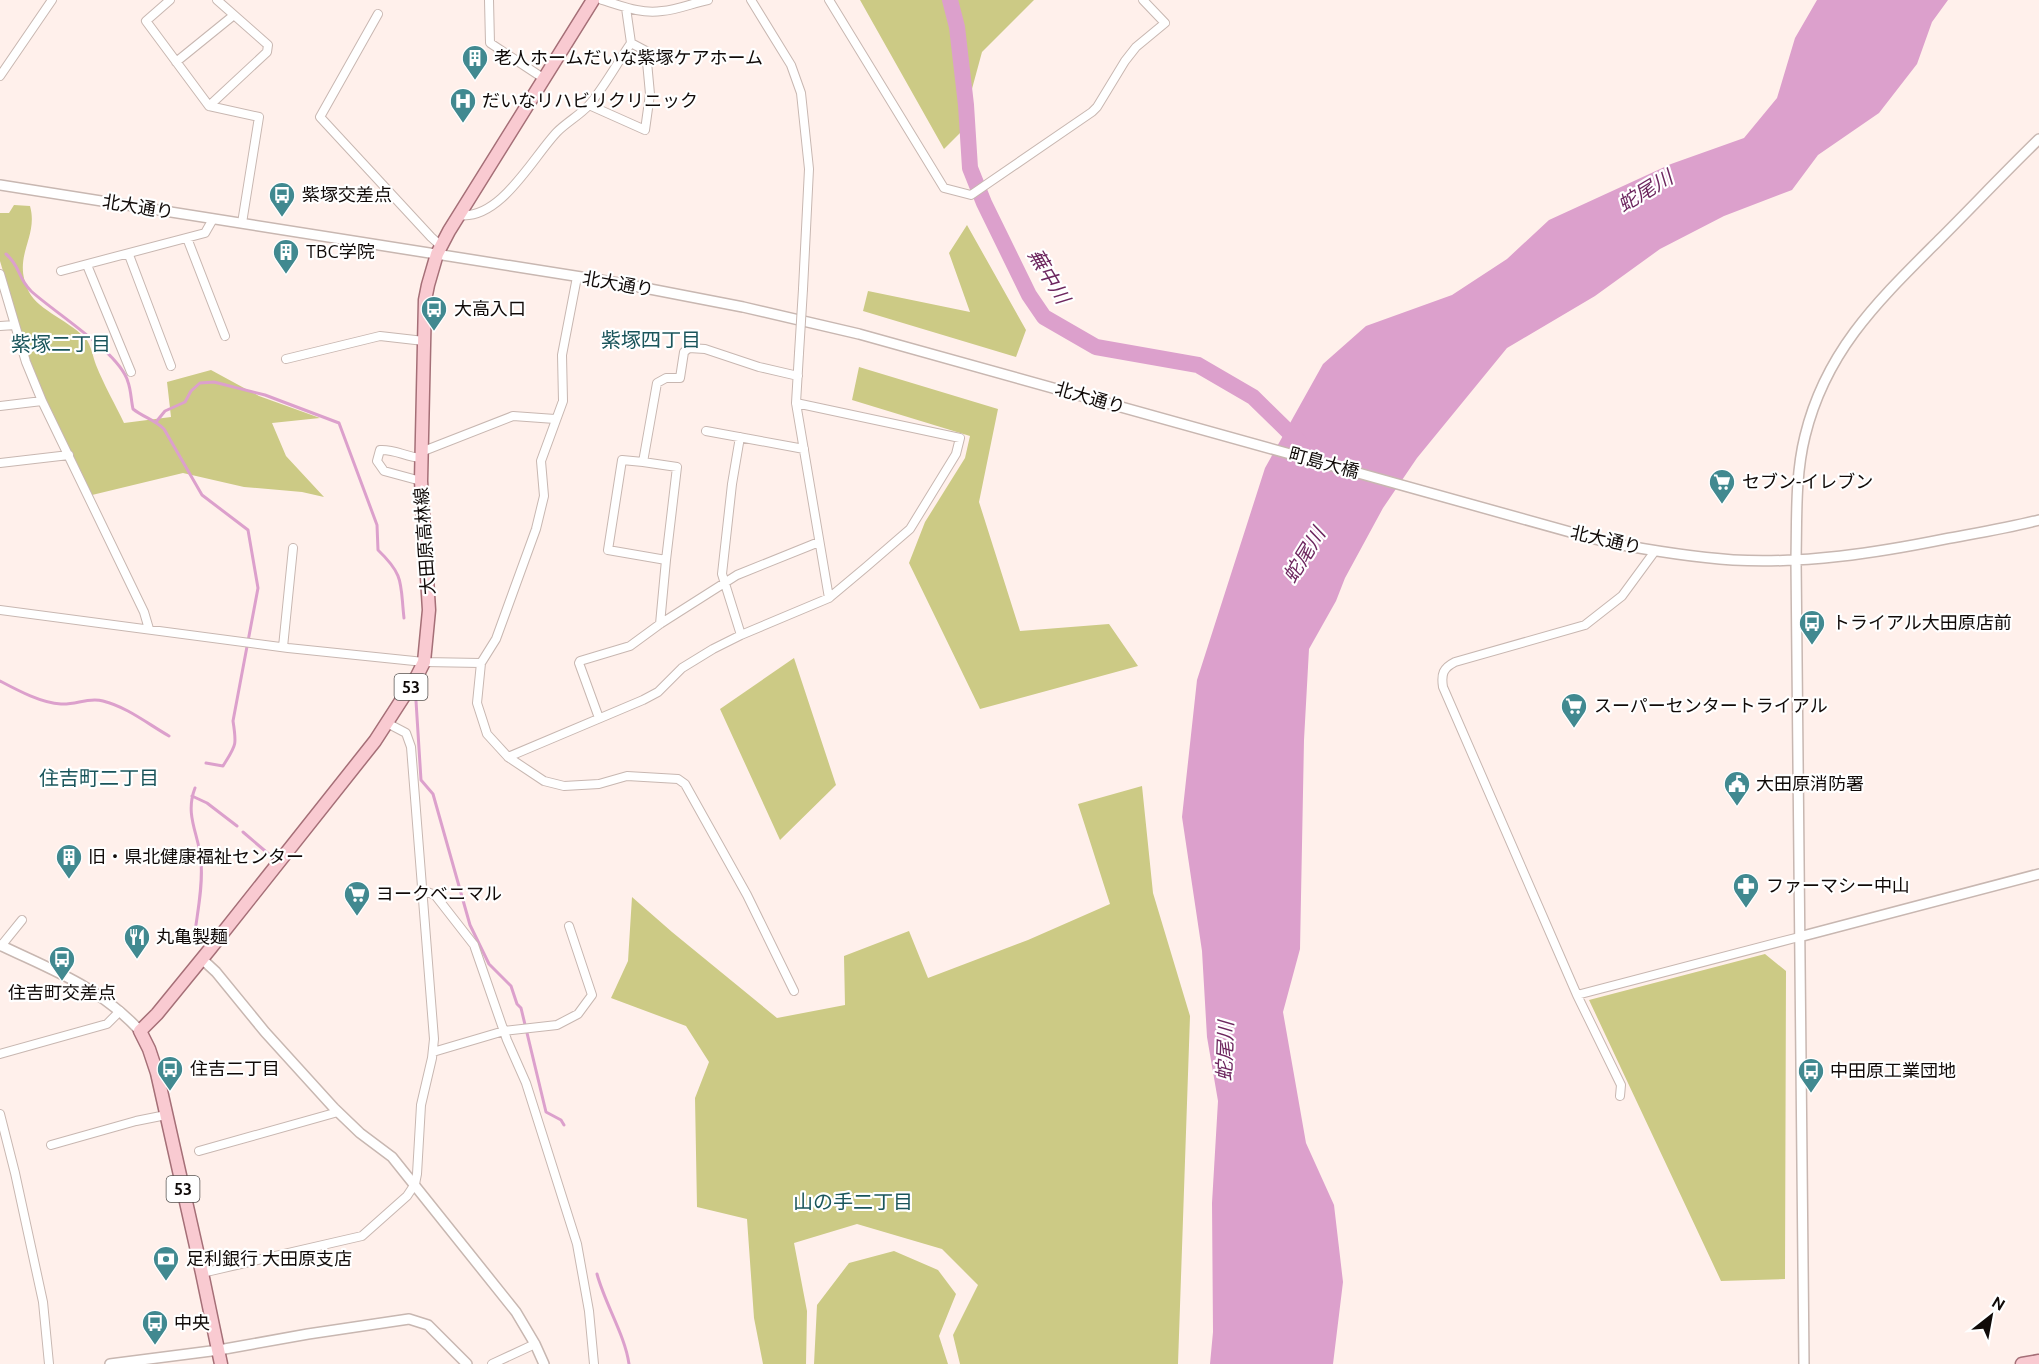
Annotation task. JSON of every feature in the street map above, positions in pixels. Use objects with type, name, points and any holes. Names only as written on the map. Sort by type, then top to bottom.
[{"type":"main road","name":"大田原高林線","points":[[140,1031],[202,959],[368,750],[424,662],[429,610],[421,481],[426,292],[439,250],[459,215],[593,0]]},
{"type":"main road","name":"53","points":[[140,1031],[157,1073],[221,1364]]},
{"type":"main road","points":[[2022,1364],[2039,1361]]},
{"type":"street","points":[[0,76],[52,0]]},
{"type":"street","points":[[170,0],[146,21],[209,106],[259,117],[242,223]]},
{"type":"street","points":[[209,106],[267,52],[268,45],[217,0]]},
{"type":"street","points":[[489,0],[490,43],[543,78]]},
{"type":"street","points":[[602,0],[645,12],[664,11],[708,0]]},
{"type":"street","points":[[751,0],[791,65],[801,93],[808,169],[796,403],[828,598]]},
{"type":"street","points":[[829,0],[944,188],[971,195],[1092,112],[1136,47],[1165,23],[1143,0]]},
{"type":"street","points":[[459,215],[470,216],[481,212],[510,190],[558,131],[589,105],[631,43],[626,8]]},
{"type":"street","points":[[378,14],[320,117],[430,237],[439,250]]},
{"type":"street","points":[[176,62],[234,15]]},
{"type":"street","points":[[589,105],[645,130],[650,94],[646,51],[631,43]]},
{"type":"street","points":[[1804,1364],[1796,559],[1800,461],[1804,438],[1812,412],[1834,363],[1851,334],[1893,286],[2039,139]]},
{"type":"street","name":"北大通り","points":[[0,184],[213,219],[439,250],[742,307],[860,334],[1225,436]]},
{"type":"street","points":[[61,271],[205,234],[213,219]]},
{"type":"street","points":[[187,238],[225,336]]},
{"type":"street","points":[[129,255],[171,366]]},
{"type":"street","points":[[87,265],[131,372]]},
{"type":"street","points":[[0,274],[26,362],[42,401],[144,612],[149,629]]},
{"type":"street","points":[[577,277],[562,355],[562,401],[540,460],[544,496],[536,529],[496,639],[481,663],[477,703],[487,734],[508,757],[544,781],[564,786],[599,784],[627,776],[678,779],[685,784],[747,895],[794,992]]},
{"type":"street","points":[[0,326],[15,325]]},
{"type":"street","points":[[286,359],[380,336],[424,341]]},
{"type":"street","points":[[643,462],[657,382],[666,378],[680,378],[684,352],[689,348],[705,349],[759,367],[798,376]]},
{"type":"street","points":[[0,406],[42,401]]},
{"type":"street","points":[[508,757],[651,696],[682,668],[741,635],[828,598],[910,529],[956,454],[960,438],[796,403]]},
{"type":"street","points":[[421,481],[384,471],[377,461],[380,450],[393,449],[407,457],[421,455],[513,416],[555,419]]},
{"type":"street","points":[[706,431],[804,449]]},
{"type":"street","name":"町島大橋","points":[[1225,436],[1422,490]]},
{"type":"street","points":[[740,437],[723,574],[741,635]]},
{"type":"street","points":[[0,463],[69,455]]},
{"type":"street","points":[[660,624],[677,467],[622,460],[608,550],[666,560]]},
{"type":"street","name":"北大通り","points":[[1422,490],[1606,542],[1654,551],[1733,560],[1851,555],[2039,520]]},
{"type":"street","points":[[599,718],[580,661],[630,646],[724,582],[819,542]]},
{"type":"street","points":[[282,647],[293,548]]},
{"type":"street","points":[[1620,1096],[1621,1085],[1577,995],[1443,687],[1441,676],[1446,667],[1455,662],[1585,625],[1622,596],[1654,551]]},
{"type":"street","points":[[0,610],[282,647],[424,662],[481,663]]},
{"type":"street","points":[[202,1273],[362,1236],[407,1196],[415,1184],[421,1105],[434,1039],[411,747],[406,733],[387,723]]},
{"type":"street","points":[[1577,995],[2039,874]]},
{"type":"street","points":[[422,890],[435,895],[474,945],[504,1031],[526,1083],[577,1244],[589,1311],[594,1364]]},
{"type":"street","points":[[22,920],[1,946],[73,978],[96,992],[140,1031]]},
{"type":"street","points":[[433,1052],[504,1031],[557,1025],[578,1014],[592,995],[569,926]]},
{"type":"street","points":[[202,959],[216,972],[338,1112],[360,1133],[392,1157],[415,1184],[516,1312],[544,1364]]},
{"type":"street","points":[[0,1054],[107,1024],[120,1011]]},
{"type":"street","points":[[200,1151],[338,1112]]},
{"type":"street","points":[[0,1114],[43,1302],[49,1364]]},
{"type":"street","points":[[51,1145],[166,1115]]},
{"type":"street","points":[[110,1364],[219,1350],[409,1319],[428,1325],[467,1364]]},
{"type":"street","points":[[492,1364],[535,1344]]},
{"type":"shaded area","points":[[860,0],[1034,0],[982,52],[960,133],[944,149]]},
{"type":"shaded area","points":[[14,205],[30,206],[32,217],[23,268],[29,292],[40,305],[73,327],[86,339],[124,423],[171,417],[167,382],[211,370],[259,396],[320,418],[272,423],[286,456],[324,497],[302,492],[244,487],[183,473],[92,495],[45,399],[29,359],[0,261],[0,213],[9,213]]},
{"type":"shaded area","points":[[967,225],[1026,330],[1016,357],[863,311],[868,291],[970,312],[949,253]]},
{"type":"shaded area","points":[[859,367],[998,409],[979,502],[1020,631],[1109,624],[1138,666],[980,709],[909,563],[925,522],[965,458],[970,436],[852,400]]},
{"type":"shaded area","points":[[794,658],[836,785],[780,840],[720,709]]},
{"type":"shaded area","points":[[1142,786],[1153,893],[1190,1016],[1178,1364],[960,1364],[953,1335],[978,1285],[942,1249],[857,1224],[794,1243],[807,1311],[806,1364],[763,1364],[754,1318],[747,1219],[697,1207],[695,1098],[709,1062],[686,1026],[611,998],[628,961],[632,897],[777,1018],[845,1005],[844,956],[909,931],[928,978],[1028,940],[1110,904],[1078,804]]},
{"type":"shaded area","points":[[1765,954],[1786,971],[1785,1279],[1721,1281],[1589,1000]]},
{"type":"shaded area","points":[[894,1251],[938,1270],[956,1294],[939,1336],[948,1364],[814,1364],[817,1305],[849,1263]]},
{"type":"water","name":"蛇尾川","points":[[1817,0],[1948,0],[1932,22],[1917,64],[1879,113],[1818,155],[1792,190],[1724,216],[1660,249],[1595,296],[1507,348],[1417,458],[1383,508],[1309,649],[1304,740],[1300,949],[1283,1012],[1306,1143],[1334,1205],[1343,1282],[1333,1364],[1210,1364],[1213,1332],[1212,1203],[1218,1101],[1207,1037],[1202,951],[1182,817],[1197,680],[1265,468],[1323,364],[1366,326],[1452,295],[1507,259],[1549,220],[1671,164],[1744,138],[1777,98],[1795,38]]},
{"type":"waterway","name":"蕪中川","points":[[950,0],[957,27],[966,105],[970,168],[984,203],[1029,295],[1044,317],[1096,347],[1198,365],[1253,397],[1302,445]]},
{"type":"waterway","points":[[6,254],[31,291],[100,346],[123,371],[130,388],[133,409],[164,429],[202,495],[248,530],[258,588],[233,721],[234,745],[223,766],[206,763]]},
{"type":"waterway","points":[[156,422],[165,411],[185,402],[191,391],[200,383],[214,382],[265,395],[339,423],[377,525],[378,550],[393,567],[400,581],[404,618]]},
{"type":"waterway","points":[[0,681],[29,696],[53,703],[103,701],[129,712],[169,736]]},
{"type":"waterway","points":[[416,701],[421,780],[433,794],[470,925],[489,964],[511,986],[517,1004],[521,1008],[546,1112],[561,1120],[564,1125]]},
{"type":"waterway","points":[[195,788],[191,808],[200,853],[201,871],[195,932]]},
{"type":"waterway","points":[[192,796],[207,803],[237,826]]},
{"type":"waterway","points":[[243,832],[271,856]]},
{"type":"waterway","points":[[597,1274],[627,1353],[629,1364]]},
{"type":"place","name":"老人ホームだいな紫塚ケアホーム","points":[[475,81]]},
{"type":"place","name":"だいなリハビリクリニック","points":[[463,124]]},
{"type":"place","name":"紫塚交差点","points":[[282,218]]},
{"type":"place","name":"TBC学院","points":[[286,275]]},
{"type":"place","name":"大高入口","points":[[434,332]]},
{"type":"place","name":"セブン-イレブン","points":[[1722,505]]},
{"type":"place","name":"トライアル大田原店前","points":[[1812,646]]},
{"type":"place","name":"スーパーセンタートライアル","points":[[1574,729]]},
{"type":"place","name":"大田原消防署","points":[[1737,807]]},
{"type":"place","name":"旧・県北健康福祉センター","points":[[69,880]]},
{"type":"place","name":"ファーマシー中山","points":[[1746,909]]},
{"type":"place","name":"ヨークベニマル","points":[[357,917]]},
{"type":"place","name":"丸亀製麺","points":[[137,960]]},
{"type":"place","name":"住吉町交差点","points":[[62,982]]},
{"type":"place","name":"住吉二丁目","points":[[170,1092]]},
{"type":"place","name":"中田原工業団地","points":[[1811,1094]]},
{"type":"place","name":"足利銀行 大田原支店","points":[[166,1282]]},
{"type":"place","name":"中央","points":[[155,1346]]},
{"type":"district","name":"紫塚四丁目","points":[[651,340]]},
{"type":"district","name":"紫塚二丁目","points":[[61,344]]},
{"type":"district","name":"住吉町二丁目","points":[[99,778]]},
{"type":"district","name":"山の手二丁目","points":[[853,1202]]}]
